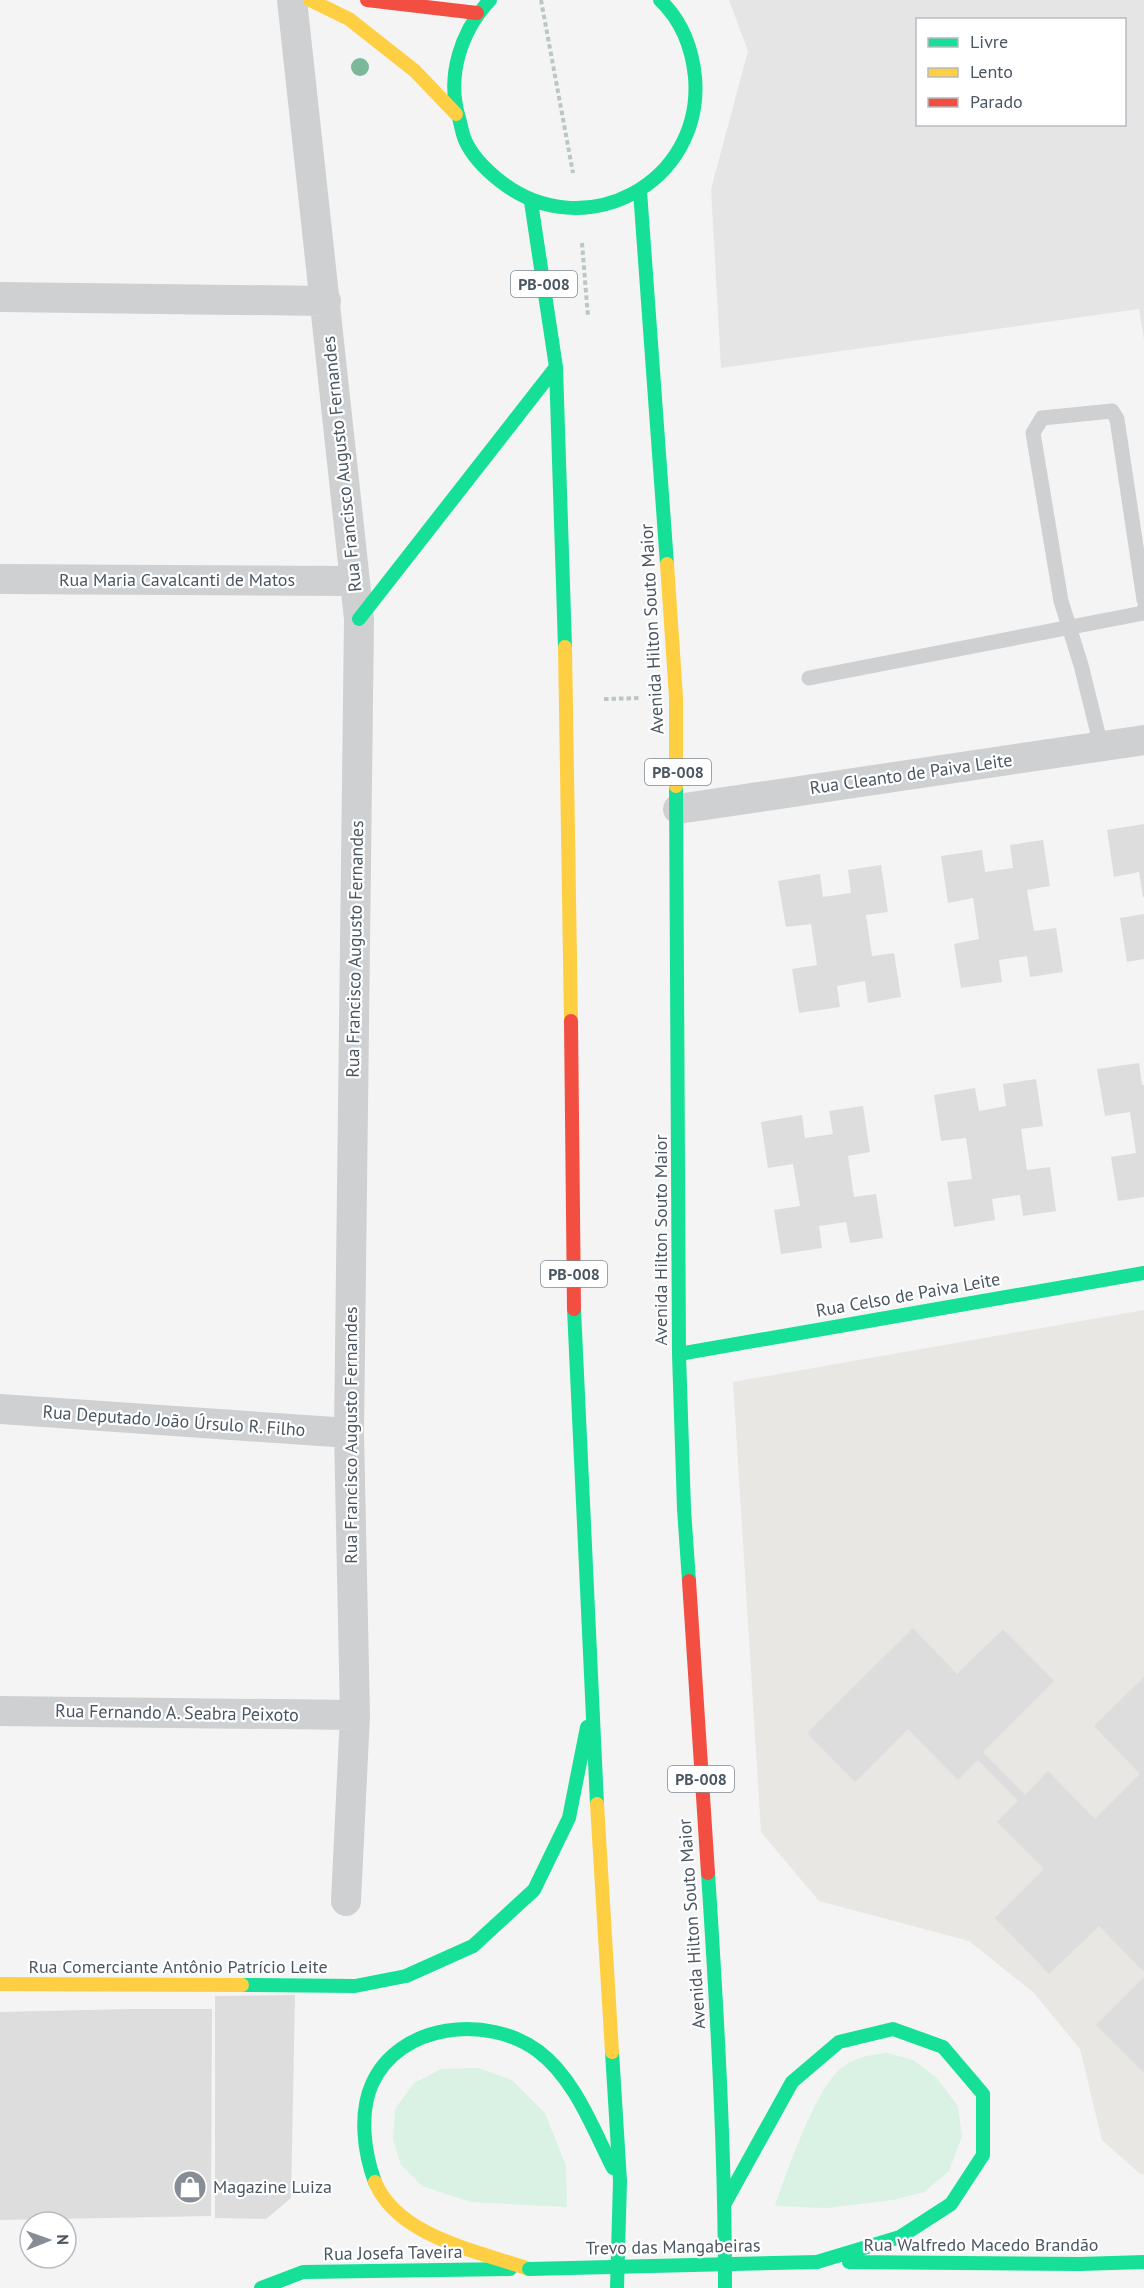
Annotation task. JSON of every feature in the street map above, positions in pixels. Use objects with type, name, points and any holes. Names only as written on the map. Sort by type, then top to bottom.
[{"type":"main road","points":[[310,0],[349,19],[415,71],[456,114]]},
{"type":"main road","points":[[367,0],[477,13]]},
{"type":"main road","points":[[490,0],[477,13],[459,48],[453,80],[456,114],[466,142],[483,168],[505,188],[531,202],[558,209],[587,210],[615,203],[640,191],[667,168],[686,139],[696,105],[696,70],[686,35],[667,6],[660,0]]},
{"type":"main road","name":"Avenida Hilton Souto Maior","points":[[640,191],[676,697],[679,1354],[684,1509],[718,2032],[725,2203],[725,2288]]},
{"type":"main road","name":"PB-008","points":[[531,202],[556,367],[567,699],[574,1331],[591,1708],[620,2181],[617,2288]]},
{"type":"main road","points":[[359,619],[556,367]]},
{"type":"main road","name":"Rua Celso de Paiva Leite","points":[[679,1354],[1144,1273]]},
{"type":"main road","name":"Rua Comerciante Antônio Patrício Leite","points":[[0,1984],[355,1986],[406,1976],[473,1946],[534,1890],[569,1818],[591,1708]]},
{"type":"main road","points":[[529,2269],[428,2232],[398,2215],[381,2194],[370,2173],[365,2138],[367,2102],[375,2077],[392,2058],[412,2042],[433,2032],[453,2029],[482,2028],[511,2035],[532,2046],[560,2070],[584,2110],[620,2181]]},
{"type":"main road","points":[[725,2203],[792,2082],[839,2042],[893,2029],[943,2047],[983,2094],[983,2155],[951,2204],[900,2236],[817,2262]]},
{"type":"main road","name":"Trevo das Mangabeiras","points":[[529,2269],[817,2262]]},
{"type":"main road","name":"Rua Walfredo Macedo Brandão","points":[[817,2262],[1058,2264],[1144,2262]]},
{"type":"main road","name":"Rua Josefa Taveira","points":[[261,2288],[303,2272],[529,2269]]},
{"type":"street","name":"Rua Francisco Augusto Fernandes","points":[[292,0],[359,619],[349,1433],[355,1715],[346,1901]]},
{"type":"street","points":[[0,297],[326,301]]},
{"type":"street","name":"Rua Maria Cavalcanti de Matos","points":[[0,579],[354,581]]},
{"type":"street","name":"Rua Cleanto de Paiva Leite","points":[[678,809],[1144,740]]},
{"type":"street","name":"Rua Deputado João Úrsulo R. Filho","points":[[0,1409],[349,1433]]},
{"type":"street","name":"Rua Fernando A. Seabra Peixoto","points":[[0,1711],[355,1715]]},
{"type":"lane","points":[[1101,746],[1081,665],[1061,602],[1033,433],[1042,418],[1112,411],[1117,419],[1144,600]]},
{"type":"lane","points":[[809,678],[1143,613],[1144,609]]},
{"type":"path","points":[[567,699],[676,697]]},
{"type":"shaded area","points":[[729,0],[1144,0],[1144,340],[1139,309],[721,368],[711,189],[748,51]]},
{"type":"shaded area","points":[[1144,1310],[1144,2174],[1140,2174],[1102,2140],[1080,2049],[1034,1993],[969,1941],[819,1901],[761,1832],[733,1382]]},
{"type":"green space","points":[[887,2053],[913,2060],[936,2077],[958,2106],[962,2136],[949,2171],[924,2192],[893,2200],[827,2208],[775,2206],[802,2133],[830,2080],[840,2069],[857,2059]]},
{"type":"green space","points":[[478,2068],[512,2080],[545,2113],[566,2166],[567,2207],[471,2202],[422,2186],[401,2165],[393,2140],[395,2109],[414,2083],[441,2069]]},
{"type":"building","points":[[1144,824],[1143,897],[1139,872],[1114,877],[1107,830]]},
{"type":"building","points":[[1043,840],[1050,886],[1027,890],[1034,931],[1056,928],[1063,972],[1030,977],[1027,956],[999,960],[1002,982],[961,988],[954,944],[979,939],[973,898],[948,903],[941,856],[982,850],[985,872],[1013,868],[1010,845]]},
{"type":"building","points":[[881,865],[888,912],[866,915],[872,956],[894,953],[901,997],[868,1003],[865,981],[837,986],[840,1007],[799,1013],[792,969],[817,965],[811,924],[786,927],[778,881],[820,874],[823,897],[851,893],[848,870]]},
{"type":"building","points":[[1144,914],[1144,959],[1127,962],[1120,918]]},
{"type":"building","points":[[1139,1063],[1142,1085],[1144,1085],[1144,1197],[1118,1201],[1111,1157],[1136,1153],[1130,1112],[1105,1116],[1097,1069]]},
{"type":"building","points":[[1036,1079],[1043,1126],[1021,1129],[1027,1170],[1050,1167],[1056,1211],[1023,1216],[1020,1195],[992,1199],[995,1220],[954,1227],[947,1182],[972,1179],[966,1138],[941,1141],[934,1095],[975,1088],[979,1111],[1006,1106],[1003,1084]]},
{"type":"building","points":[[863,1106],[870,1152],[848,1156],[854,1197],[876,1194],[883,1238],[850,1243],[846,1222],[819,1226],[822,1248],[781,1254],[774,1210],[800,1206],[793,1164],[768,1168],[761,1122],[802,1115],[805,1138],[833,1134],[829,1111]]},
{"type":"building","points":[[913,1628],[957,1674],[1003,1629],[1054,1681],[983,1752],[1025,1795],[1048,1771],[1095,1819],[1140,1774],[1094,1726],[1144,1677],[1144,1972],[1099,1926],[1049,1974],[995,1918],[1044,1869],[997,1822],[1018,1801],[978,1760],[958,1780],[908,1729],[855,1782],[807,1733]]},
{"type":"building","points":[[1144,1977],[1144,2073],[1096,2025]]},
{"type":"building","points":[[295,1995],[291,2198],[266,2219],[215,2218],[215,1996]]},
{"type":"building","points":[[212,2009],[211,2216],[78,2219],[78,2210],[18,2210],[18,2220],[0,2220],[0,2012]]},
{"type":"traffic: fast","points":[[490,0],[471,26],[455,70],[455,102],[464,137],[475,157],[500,181],[533,200],[567,208],[601,205],[632,194],[659,174],[680,148],[693,115],[694,66],[685,35],[668,8],[660,0]]},
{"type":"traffic: fast","points":[[640,191],[667,564]]},
{"type":"traffic: fast","points":[[531,202],[556,367],[565,647]]},
{"type":"traffic: fast","points":[[359,619],[556,367]]},
{"type":"traffic: fast","points":[[676,786],[679,1354],[684,1509],[689,1581]]},
{"type":"traffic: fast","points":[[679,1354],[1144,1273]]},
{"type":"traffic: fast","points":[[574,1309],[597,1804]]},
{"type":"traffic: fast","points":[[242,1985],[355,1986],[406,1976],[473,1946],[534,1890],[569,1818],[587,1727]]},
{"type":"traffic: fast","points":[[708,1873],[720,2080],[725,2288]]},
{"type":"traffic: fast","points":[[375,2182],[364,2133],[365,2107],[372,2084],[385,2064],[402,2048],[423,2037],[446,2031],[471,2029],[495,2032],[518,2039],[551,2062],[582,2105],[613,2168]]},
{"type":"traffic: fast","points":[[725,2203],[792,2082],[839,2042],[893,2029],[943,2047],[983,2094],[983,2155],[951,2204],[900,2237],[817,2262]]},
{"type":"traffic: fast","points":[[612,2052],[620,2181],[617,2288]]},
{"type":"traffic: fast","points":[[529,2269],[817,2262]]},
{"type":"traffic: fast","points":[[849,2262],[1080,2264],[1144,2262]]},
{"type":"traffic: fast","points":[[261,2288],[303,2272],[510,2269]]},
{"type":"traffic: slow","points":[[310,0],[349,19],[415,71],[456,114]]},
{"type":"traffic: slow","points":[[667,564],[676,697],[676,786]]},
{"type":"traffic: slow","points":[[565,647],[571,1021]]},
{"type":"traffic: slow","points":[[597,1804],[612,2052]]},
{"type":"traffic: slow","points":[[0,1984],[242,1985]]},
{"type":"traffic: slow","points":[[375,2182],[386,2201],[420,2229],[464,2248],[529,2269]]},
{"type":"traffic: jam","points":[[367,0],[477,13]]},
{"type":"traffic: jam","points":[[571,1021],[574,1309]]},
{"type":"traffic: jam","points":[[689,1581],[708,1873]]},
{"type":"place","name":"Magazine Luiza","points":[[190,2187]]}]
